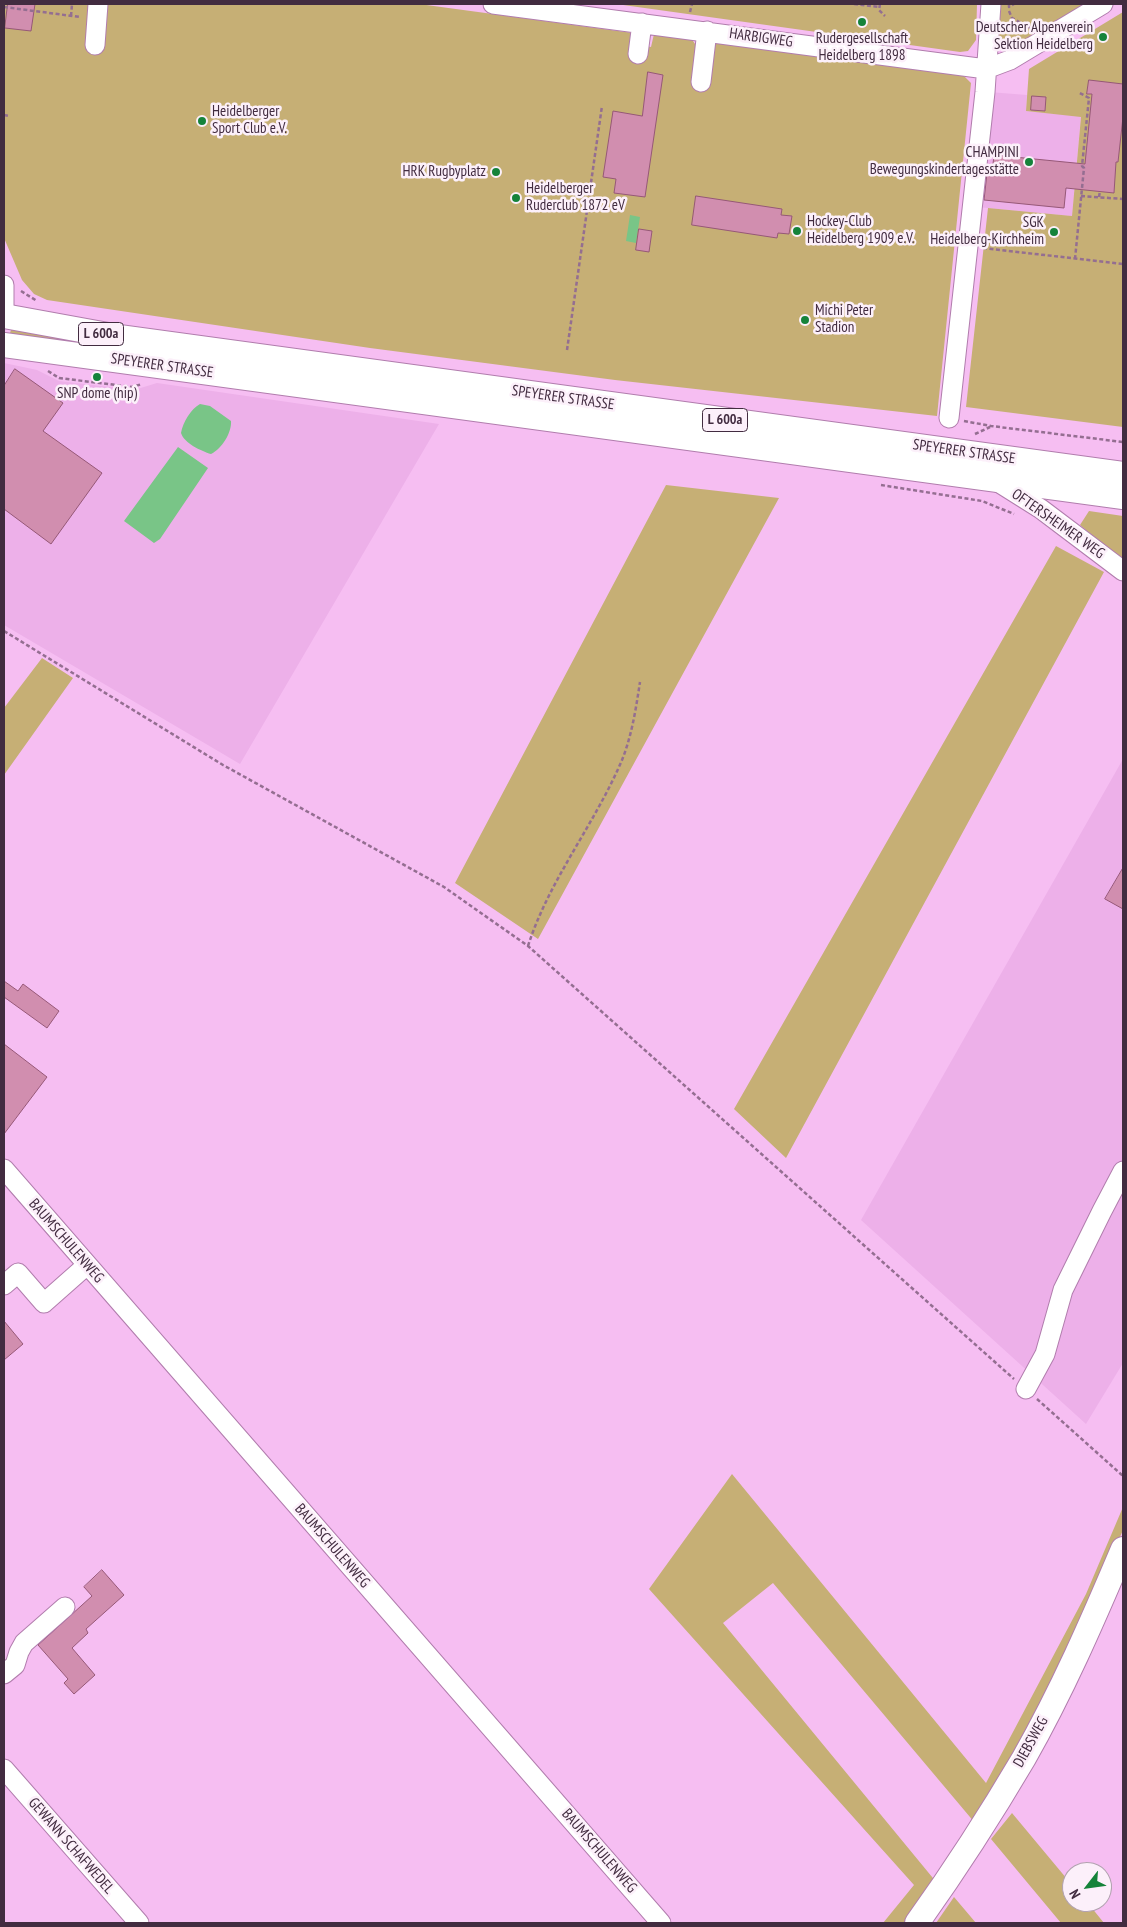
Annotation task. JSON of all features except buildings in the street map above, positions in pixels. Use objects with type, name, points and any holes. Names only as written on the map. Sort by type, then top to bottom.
[{"type":"main road","name":"SPEYERER STRASSE","points":[[4,317],[119,337],[1123,474]]},
{"type":"main road","name":"SPEYERER STRASSE","points":[[4,345],[1123,497]]},
{"type":"main road","name":"DIEBSWEG","points":[[917,1923],[963,1857],[1024,1758],[1068,1672],[1123,1549]]},
{"type":"street","name":"HARBIGWEG","points":[[493,4],[986,69],[1010,60],[1103,4]]},
{"type":"street","points":[[949,418],[986,69],[1003,5]]},
{"type":"street","points":[[94,45],[98,12]]},
{"type":"street","points":[[638,54],[642,23]]},
{"type":"street","points":[[701,82],[707,31]]},
{"type":"street","points":[[4,285],[4,317]]},
{"type":"street","name":"OFTERSHEIMER WEG","points":[[992,478],[1041,509],[1123,571]]},
{"type":"street","name":"BAUMSCHULENWEG","points":[[4,1169],[661,1923]]},
{"type":"street","points":[[1026,1389],[1045,1354],[1063,1290],[1123,1171]]},
{"type":"street","points":[[4,1285],[18,1273],[44,1303],[87,1265]]},
{"type":"street","points":[[4,1674],[15,1665],[24,1643],[65,1607]]},
{"type":"street","name":"GEWANN SCHAFWEDEL","points":[[4,1769],[139,1923]]},
{"type":"path","points":[[70,16],[72,4]]},
{"type":"path","points":[[854,4],[879,6],[879,10],[885,16]]},
{"type":"path","points":[[1003,5],[1014,4]]},
{"type":"path","points":[[1003,5],[1012,18],[1046,38]]},
{"type":"path","points":[[4,6],[70,16],[98,12]]},
{"type":"path","points":[[1075,259],[1082,196],[1084,168],[1082,166],[1089,98],[1078,92]]},
{"type":"path","points":[[567,350],[602,106]]},
{"type":"path","points":[[4,115],[9,116]]},
{"type":"path","points":[[1099,197],[1100,191]]},
{"type":"path","points":[[1082,196],[1123,199]]},
{"type":"path","points":[[968,246],[1123,264]]},
{"type":"path","points":[[4,631],[223,765],[444,886],[528,946],[1123,1476]]},
{"type":"path","points":[[528,946],[536,919],[596,812],[622,759],[635,716],[640,682]]},
{"type":"shaded area","points":[[4,4],[419,4],[633,33],[632,43],[651,47],[654,34],[691,38],[697,47],[711,49],[718,42],[961,73],[971,83],[937,416],[615,380],[370,348],[47,300],[34,294],[22,280],[4,238]]},
{"type":"shaded area","name":"Rudergesellschaft Heidelberg 1898","points":[[616,4],[977,4],[976,40],[968,51],[960,52]]},
{"type":"shaded area","points":[[999,4],[1084,4],[1010,49],[998,48]]},
{"type":"shaded area","name":"SGK Heidelberg-Kirchheim","points":[[1123,12],[1123,427],[966,407],[988,208],[1072,216],[1081,117],[1026,111],[1029,69]]},
{"type":"shaded area","name":"CHAMPINI Bewegungskindertagesstätte","points":[[989,92],[1027,95],[1026,111],[1081,116],[1072,216],[977,207]]},
{"type":"shaded area","points":[[630,215],[640,217],[636,243],[626,241]]},
{"type":"shaded area","points":[[12,327],[237,366],[12,335],[10,333]]},
{"type":"shaded area","points":[[4,363],[37,370],[59,381],[134,390],[157,383],[439,424],[240,764],[4,625]]},
{"type":"shaded area","points":[[200,404],[210,406],[231,421],[230,430],[225,440],[211,454],[189,443],[181,433],[188,416]]},
{"type":"shaded area","points":[[178,447],[208,468],[160,539],[154,543],[124,521]]},
{"type":"shaded area","points":[[666,485],[779,498],[538,939],[455,883]]},
{"type":"shaded area","points":[[1089,511],[1123,516],[1123,561],[1080,525]]},
{"type":"shaded area","points":[[1056,546],[1104,572],[786,1158],[734,1109]]},
{"type":"shaded area","points":[[42,658],[73,678],[4,775],[4,708]]},
{"type":"shaded area","points":[[1123,759],[1123,1363],[1086,1424],[861,1220]]},
{"type":"shaded area","points":[[732,1474],[986,1783],[1086,1594],[1123,1507],[1123,1530],[1096,1592],[1056,1676],[975,1823],[773,1583],[723,1623],[937,1883],[909,1923],[883,1923],[914,1885],[649,1589]]},
{"type":"shaded area","points":[[1012,1813],[1062,1873],[1062,1912],[1095,1912],[1104,1923],[1061,1923],[991,1839]]},
{"type":"shaded area","points":[[954,1897],[976,1923],[936,1923]]},
{"type":"place","name":"Rudergesellschaft Heidelberg 1898","points":[[862,22]]},
{"type":"place","name":"Deutscher Alpenverein Sektion Heidelberg","points":[[1103,37]]},
{"type":"place","name":"Heidelberger Sport Club e.V.","points":[[202,121]]},
{"type":"place","name":"CHAMPINI Bewegungskindertagesstätte","points":[[1029,162]]},
{"type":"place","name":"HRK Rugbyplatz","points":[[496,172]]},
{"type":"place","name":"Heidelberger Ruderclub 1872 eV","points":[[516,198]]},
{"type":"place","name":"Hockey-Club Heidelberg 1909 e.V.","points":[[797,231]]},
{"type":"place","name":"SGK Heidelberg-Kirchheim","points":[[1054,232]]},
{"type":"place","name":"Michi Peter Stadion","points":[[805,320]]},
{"type":"place","name":"SNP dome (hip)","points":[[97,377]]}]
